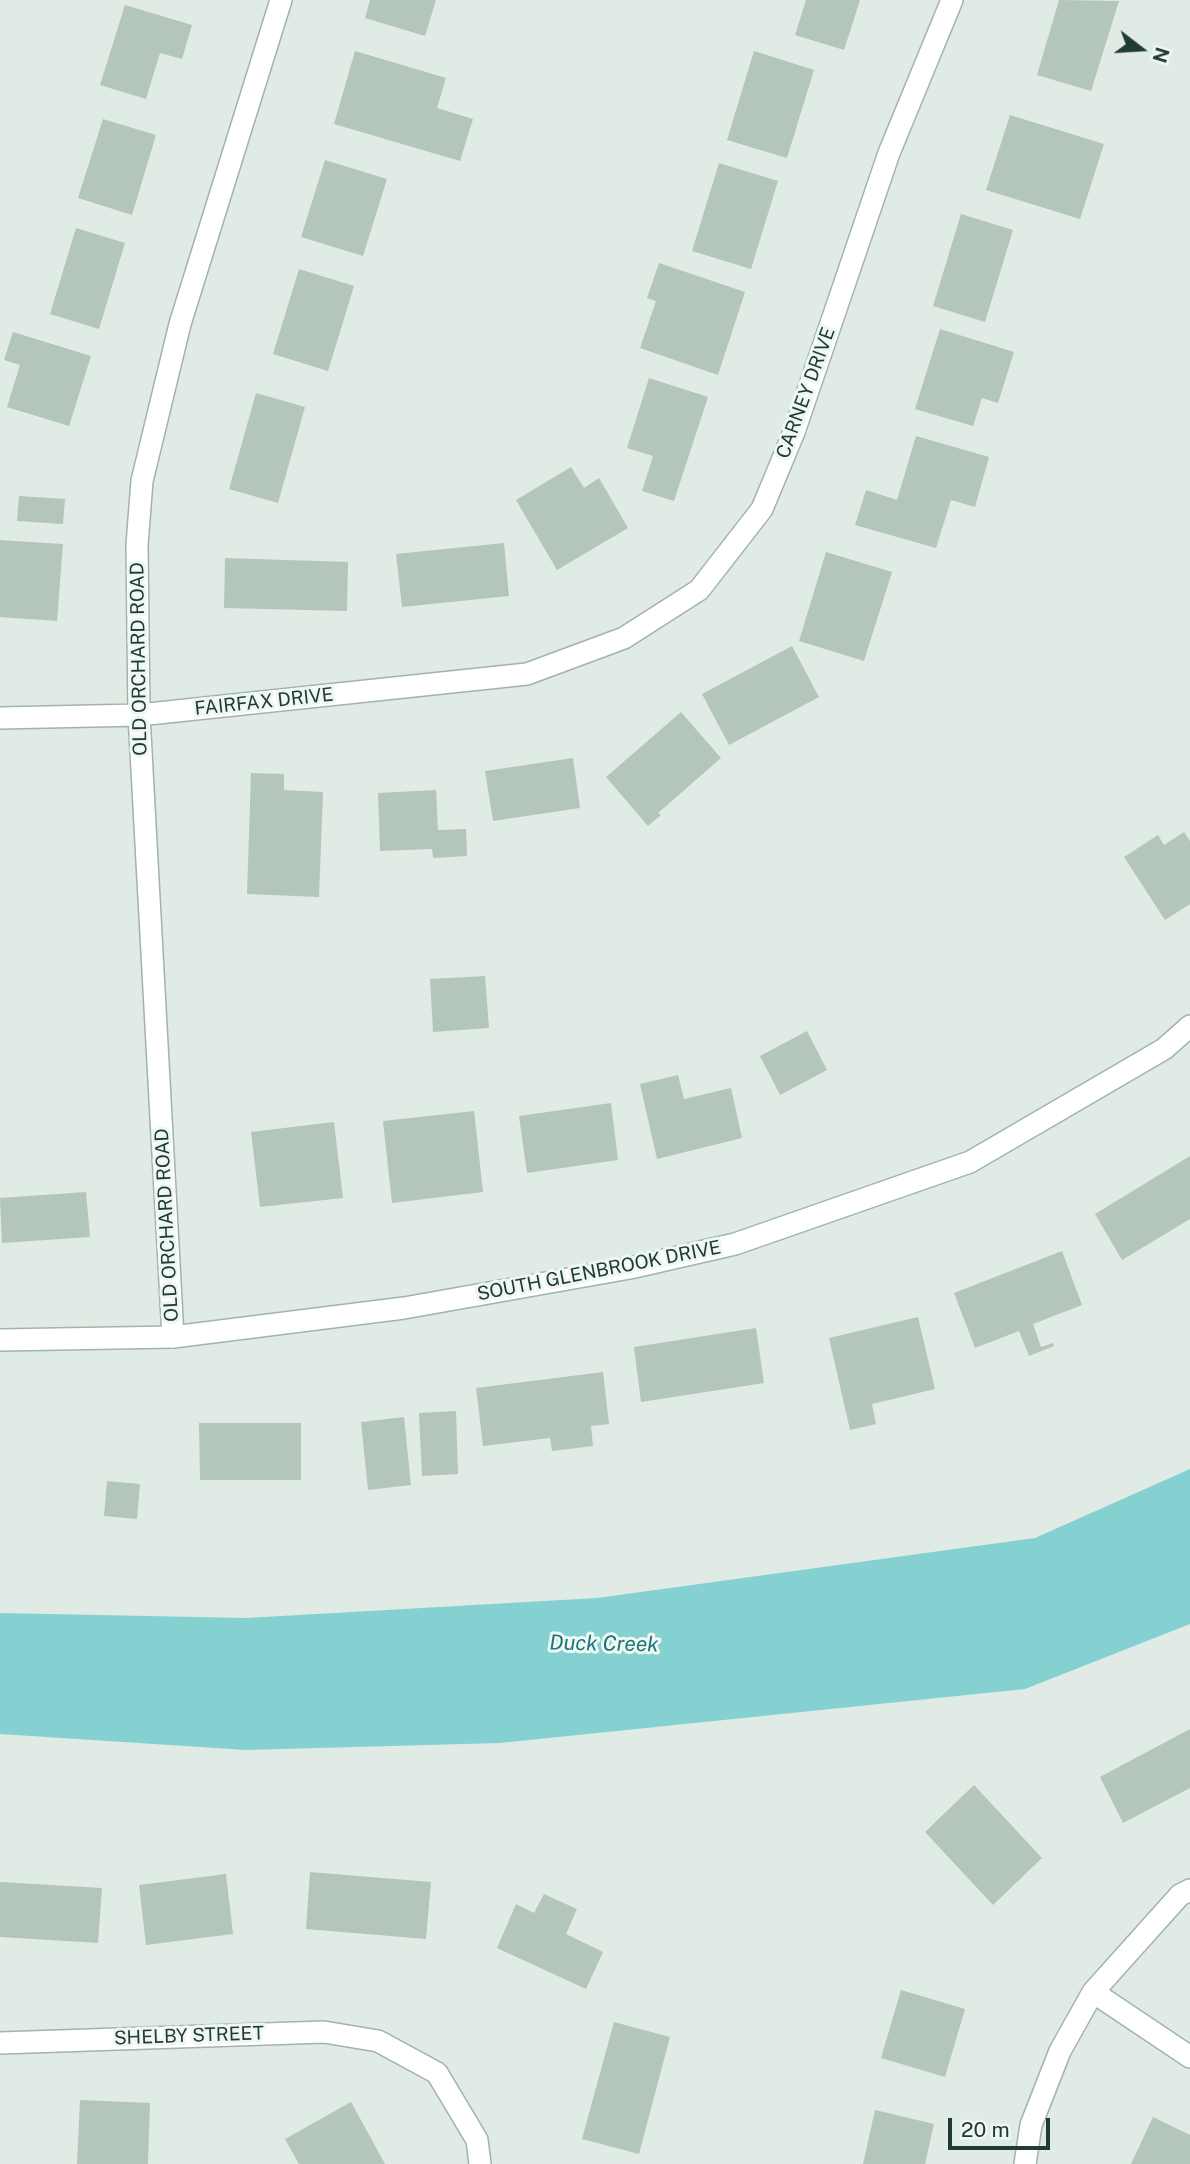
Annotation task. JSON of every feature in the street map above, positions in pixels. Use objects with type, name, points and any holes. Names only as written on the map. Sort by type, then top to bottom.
[{"type":"street","name":"OLD ORCHARD ROAD","points":[[173,1337],[139,715],[137,545],[142,481],[180,324],[281,0]]},
{"type":"street","name":"CARNEY DRIVE","points":[[527,674],[624,638],[699,590],[762,509],[794,432],[889,153],[952,0]]},
{"type":"street","name":"FAIRFAX DRIVE","points":[[0,718],[139,715],[527,674]]},
{"type":"street","name":"SOUTH GLENBROOK DRIVE","points":[[0,1340],[173,1337],[404,1308],[630,1268],[735,1244],[970,1162],[1164,1049],[1190,1026]]},
{"type":"street","points":[[1025,2164],[1031,2125],[1060,2051],[1093,1992],[1180,1895],[1190,1890]]},
{"type":"street","points":[[1093,1992],[1190,2057]]},
{"type":"street","name":"SHELBY STREET","points":[[0,2043],[324,2032],[378,2041],[437,2073],[477,2140],[480,2164]]},
{"type":"water","name":"Duck Creek","points":[[1190,1469],[1190,1624],[1025,1689],[500,1743],[246,1750],[0,1734],[0,1613],[246,1618],[597,1598],[1035,1538]]},
{"type":"building","points":[[370,0],[436,0],[425,36],[365,18]]},
{"type":"building","points":[[806,0],[860,0],[844,50],[795,35]]},
{"type":"building","points":[[1059,0],[1119,1],[1091,91],[1037,75]]},
{"type":"building","points":[[125,5],[192,25],[182,59],[160,53],[146,99],[100,85]]},
{"type":"building","points":[[355,51],[446,78],[437,108],[473,119],[460,161],[334,124]]},
{"type":"building","points":[[754,51],[814,70],[787,158],[727,140]]},
{"type":"building","points":[[1010,115],[1104,144],[1080,219],[986,190]]},
{"type":"building","points":[[103,119],[156,135],[132,215],[78,198]]},
{"type":"building","points":[[325,160],[387,179],[363,256],[301,237]]},
{"type":"building","points":[[719,163],[778,181],[751,269],[692,251]]},
{"type":"building","points":[[961,214],[1013,230],[985,322],[933,306]]},
{"type":"building","points":[[76,228],[125,243],[99,329],[50,314]]},
{"type":"building","points":[[659,263],[745,292],[718,375],[640,348],[656,301],[647,298]]},
{"type":"building","points":[[299,269],[354,286],[328,371],[273,354]]},
{"type":"building","points":[[940,329],[1014,352],[998,403],[982,398],[973,426],[915,409]]},
{"type":"building","points":[[13,332],[91,356],[69,426],[7,407],[20,365],[4,360]]},
{"type":"building","points":[[649,378],[708,397],[674,501],[642,491],[653,456],[627,448]]},
{"type":"building","points":[[256,393],[305,407],[278,503],[229,489]]},
{"type":"building","points":[[916,436],[989,457],[975,507],[951,500],[936,548],[855,525],[866,490],[897,500]]},
{"type":"building","points":[[571,467],[584,488],[599,478],[628,528],[557,570],[516,500]]},
{"type":"building","points":[[19,496],[65,499],[63,524],[17,521]]},
{"type":"building","points":[[0,540],[63,544],[57,621],[0,617]]},
{"type":"building","points":[[504,543],[509,596],[402,607],[396,554]]},
{"type":"building","points":[[826,552],[892,572],[864,661],[799,641]]},
{"type":"building","points":[[225,558],[348,562],[347,611],[224,608]]},
{"type":"building","points":[[792,646],[819,697],[729,745],[702,694]]},
{"type":"building","points":[[681,712],[721,758],[658,813],[661,815],[648,826],[606,777]]},
{"type":"building","points":[[573,758],[580,808],[493,821],[485,771]]},
{"type":"building","points":[[251,773],[284,774],[284,790],[323,792],[319,897],[247,894]]},
{"type":"building","points":[[436,790],[438,830],[466,829],[467,856],[433,858],[432,849],[380,851],[378,793]]},
{"type":"building","points":[[1184,832],[1190,841],[1190,904],[1165,920],[1124,857],[1158,835],[1164,845]]},
{"type":"building","points":[[485,976],[489,1028],[433,1032],[430,979]]},
{"type":"building","points":[[807,1031],[827,1070],[780,1095],[760,1056]]},
{"type":"building","points":[[678,1075],[684,1099],[731,1088],[742,1138],[657,1159],[640,1084]]},
{"type":"building","points":[[611,1103],[618,1160],[527,1173],[519,1116]]},
{"type":"building","points":[[474,1111],[483,1192],[392,1203],[383,1121]]},
{"type":"building","points":[[334,1122],[343,1198],[260,1207],[251,1132]]},
{"type":"building","points":[[1190,1156],[1190,1219],[1122,1260],[1095,1214]]},
{"type":"building","points":[[86,1192],[90,1237],[2,1243],[0,1198]]},
{"type":"building","points":[[1062,1251],[1082,1305],[1033,1324],[1041,1347],[1053,1343],[1054,1346],[1029,1356],[1019,1331],[975,1348],[954,1293]]},
{"type":"building","points":[[918,1317],[935,1389],[872,1404],[876,1424],[850,1430],[829,1338]]},
{"type":"building","points":[[756,1328],[764,1383],[641,1402],[634,1347]]},
{"type":"building","points":[[603,1372],[609,1424],[591,1426],[593,1446],[552,1451],[550,1438],[483,1446],[476,1388]]},
{"type":"building","points":[[456,1411],[458,1474],[422,1476],[419,1413]]},
{"type":"building","points":[[404,1417],[411,1485],[368,1490],[361,1422]]},
{"type":"building","points":[[199,1423],[301,1423],[301,1480],[200,1480]]},
{"type":"building","points":[[107,1481],[140,1484],[137,1519],[104,1516]]},
{"type":"building","points":[[1190,1729],[1190,1788],[1123,1823],[1100,1777]]},
{"type":"building","points":[[974,1785],[1042,1858],[993,1905],[925,1832]]},
{"type":"building","points":[[310,1872],[431,1882],[426,1939],[306,1929]]},
{"type":"building","points":[[226,1874],[233,1934],[146,1945],[139,1885]]},
{"type":"building","points":[[0,1882],[102,1888],[98,1943],[0,1937]]},
{"type":"building","points":[[544,1894],[577,1909],[566,1934],[603,1952],[586,1989],[497,1948],[516,1904],[534,1913]]},
{"type":"building","points":[[901,1990],[965,2009],[945,2077],[881,2058]]},
{"type":"building","points":[[614,2022],[670,2037],[639,2154],[582,2139]]},
{"type":"building","points":[[80,2100],[150,2103],[148,2164],[77,2164]]},
{"type":"building","points":[[351,2102],[385,2164],[299,2164],[285,2139]]},
{"type":"building","points":[[875,2110],[934,2124],[925,2164],[863,2164]]},
{"type":"building","points":[[1153,2117],[1190,2135],[1190,2164],[1131,2164]]}]
